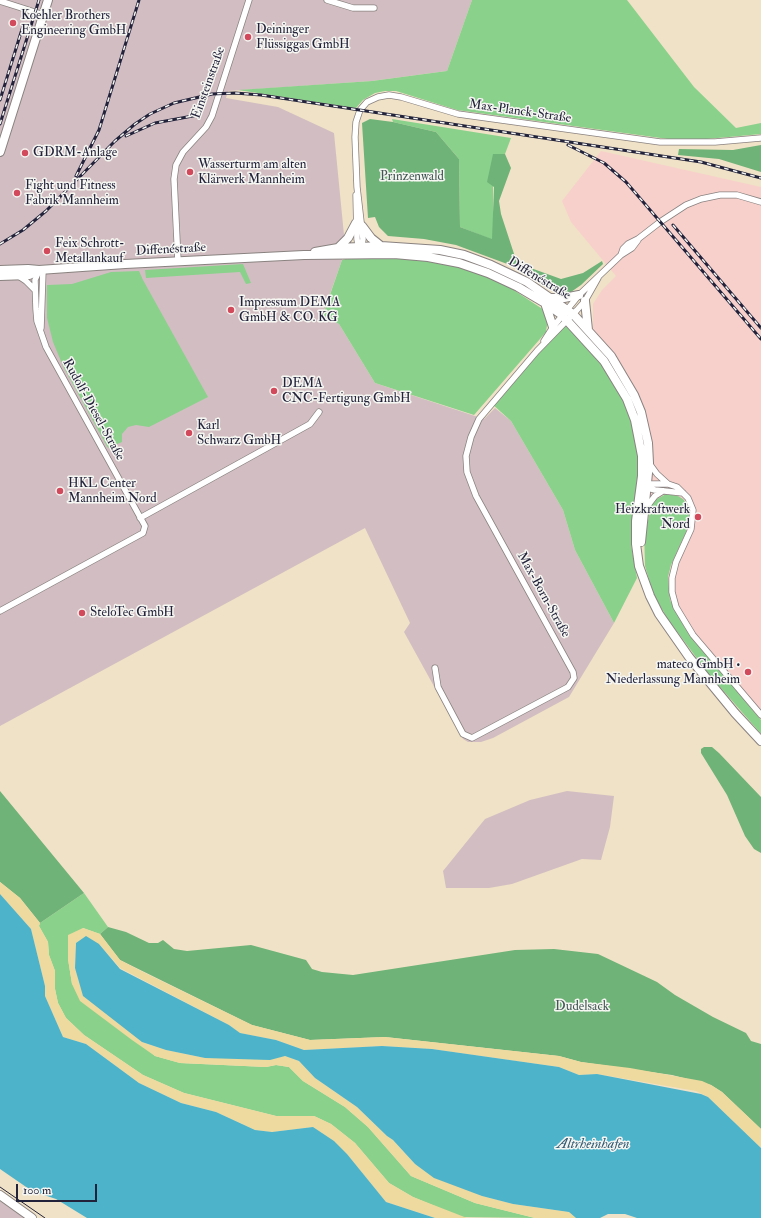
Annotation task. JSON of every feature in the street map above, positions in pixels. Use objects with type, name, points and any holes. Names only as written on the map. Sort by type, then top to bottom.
[{"type":"main road","points":[[0,152],[48,0]]},
{"type":"main road","points":[[338,248],[359,224],[371,238],[381,246]]},
{"type":"main road","name":"Diffenéstraße","points":[[0,270],[41,270],[304,255],[381,246],[440,250],[464,255],[509,273],[548,300],[588,331],[611,356],[634,395],[646,429],[649,462],[636,521],[636,544],[642,576],[659,614],[711,685],[761,741]]},
{"type":"main road","name":"Diffenéstraße","points":[[304,255],[338,248],[360,249],[459,263],[494,275],[548,300]]},
{"type":"main road","name":"Diffenéstraße","points":[[0,276],[29,275],[41,270]]},
{"type":"main road","points":[[553,327],[548,300],[582,298],[588,331]]},
{"type":"main road","name":"Diffenéstraße","points":[[567,315],[604,361],[627,399],[640,440],[645,485],[644,510],[638,555]]},
{"type":"main road","points":[[0,1195],[32,1218]]},
{"type":"street","name":"Einsteinstraße","points":[[178,261],[174,179],[176,165],[183,152],[206,127],[212,116],[249,0]]},
{"type":"street","points":[[327,0],[352,8],[374,8]]},
{"type":"street","points":[[0,1],[44,15]]},
{"type":"street","name":"Max-Planck-Straße","points":[[360,249],[359,224],[355,205],[357,187],[354,137],[356,122],[360,110],[367,102],[378,97],[389,95],[458,114],[660,142],[715,142],[761,138]]},
{"type":"street","points":[[567,315],[598,278],[621,255],[628,251],[638,239],[674,212],[701,199],[720,195],[737,195],[761,202]]},
{"type":"street","name":"Rudolf-Diesel-Straße","points":[[41,270],[35,280],[37,321],[41,333],[55,365],[140,518]]},
{"type":"street","name":"Rudolf-Diesel-Straße","points":[[41,270],[41,333]]},
{"type":"street","points":[[17,275],[35,290]]},
{"type":"street","points":[[567,315],[582,298]]},
{"type":"street","name":"Max-Born-Straße","points":[[537,352],[553,327],[567,315]]},
{"type":"street","name":"Max-Born-Straße","points":[[435,668],[438,687],[463,734],[472,738],[568,686],[574,678],[573,672],[476,496],[470,483],[466,467],[468,448],[479,418],[537,352],[567,315]]},
{"type":"street","points":[[0,610],[143,533],[144,526],[140,518],[310,424],[318,412]]},
{"type":"street","points":[[649,462],[657,474],[668,484]]},
{"type":"street","points":[[645,485],[668,484],[677,487],[692,503],[694,518],[691,529],[676,562],[672,578],[672,592],[676,607],[693,635],[761,715]]},
{"type":"street","points":[[645,485],[663,491],[683,493]]},
{"type":"street","points":[[644,510],[650,501],[663,491]]},
{"type":"shaded area","points":[[0,0],[472,0],[447,71],[372,81],[228,91],[226,98],[278,107],[334,133],[344,235],[342,260],[323,314],[339,324],[375,383],[484,419],[495,408],[511,421],[563,510],[575,550],[614,623],[569,697],[493,738],[481,742],[468,742],[463,739],[404,632],[410,623],[365,528],[0,726]]},
{"type":"shaded area","points":[[601,151],[761,187],[761,720],[685,628],[670,600],[668,577],[671,565],[689,522],[666,494],[657,499],[636,495],[593,350],[593,304],[602,290],[616,276],[571,222],[562,201]]},
{"type":"shaded area","points":[[567,791],[614,796],[610,827],[601,860],[582,859],[512,884],[489,888],[446,888],[443,871],[485,819],[530,800]]},
{"type":"shaded area","points":[[0,1201],[24,1218],[0,1218]]},
{"type":"green space","points":[[472,0],[627,0],[694,87],[736,128],[761,123],[761,134],[696,140],[668,139],[457,110],[396,91],[375,93],[363,100],[356,108],[238,90],[372,81],[447,71]]},
{"type":"green space","name":"Prinzenwald","points":[[370,119],[393,122],[436,132],[459,159],[460,227],[492,239],[494,187],[487,182],[493,154],[505,154],[511,168],[499,201],[501,214],[517,263],[561,279],[583,273],[602,261],[603,264],[581,285],[571,292],[562,292],[552,290],[510,265],[456,245],[424,239],[388,236],[379,227],[375,217],[368,218],[362,123]]},
{"type":"green space","points":[[392,119],[511,138],[505,154],[493,154],[493,240],[460,227],[459,159],[436,132],[393,122]]},
{"type":"green space","points":[[761,145],[761,172],[719,159],[678,155],[679,149],[733,150]]},
{"type":"green space","points":[[382,257],[417,259],[456,266],[500,281],[544,310],[548,319],[546,332],[474,415],[375,383],[339,324],[323,315],[342,260],[349,258]]},
{"type":"green space","points":[[243,264],[251,283],[246,284],[240,272],[146,278],[145,270]]},
{"type":"green space","points":[[139,271],[208,397],[149,427],[136,425],[128,427],[122,434],[122,442],[108,448],[63,366],[53,342],[47,318],[47,285],[72,284],[111,272]]},
{"type":"green space","points":[[567,320],[593,348],[625,404],[634,430],[639,456],[631,545],[637,578],[614,623],[575,550],[563,510],[511,421],[491,403]]},
{"type":"green space","points":[[666,494],[678,496],[683,499],[687,504],[690,515],[686,532],[671,565],[668,577],[670,600],[685,628],[761,720],[761,734],[707,672],[667,618],[653,593],[645,566],[644,527],[647,526],[651,506],[657,499]]},
{"type":"green space","points":[[704,747],[712,747],[719,753],[761,797],[761,853],[754,849],[745,836],[727,795],[701,753],[701,749]]},
{"type":"green space","points":[[0,791],[84,893],[40,923],[20,898],[0,882]]},
{"type":"green space","points":[[84,893],[108,927],[100,934],[83,928],[68,959],[72,984],[155,1056],[180,1063],[266,1067],[276,1065],[289,1067],[303,1081],[345,1107],[368,1127],[411,1176],[475,1203],[535,1218],[461,1217],[413,1197],[389,1183],[355,1143],[331,1124],[314,1116],[276,1116],[184,1093],[143,1075],[84,1035],[66,1018],[58,1003],[55,989],[55,971],[49,955],[48,942],[39,926],[40,923]]},
{"type":"green space","name":"Dudelsack","points":[[108,927],[126,932],[149,943],[158,943],[163,940],[174,949],[187,951],[251,945],[306,960],[312,969],[322,972],[353,975],[515,950],[554,949],[598,954],[657,982],[675,995],[713,1017],[746,1033],[751,1041],[761,1044],[761,1129],[722,1092],[711,1085],[672,1075],[581,1062],[559,1056],[385,1037],[310,1040],[252,1025],[120,960],[100,934]]},
{"type":"sand","points":[[0,882],[20,898],[40,923],[39,926],[48,942],[49,955],[55,971],[55,989],[58,1003],[66,1018],[84,1035],[143,1075],[184,1093],[276,1116],[314,1116],[331,1124],[355,1143],[389,1183],[413,1197],[467,1218],[435,1218],[386,1202],[347,1154],[313,1127],[272,1132],[255,1130],[216,1112],[181,1103],[139,1083],[86,1044],[63,1037],[45,996],[45,986],[31,929],[0,894]]},
{"type":"sand","points":[[83,928],[100,934],[120,960],[141,971],[252,1025],[310,1040],[385,1037],[559,1056],[581,1062],[630,1068],[702,1081],[722,1092],[761,1129],[761,1148],[708,1097],[696,1091],[597,1074],[579,1075],[559,1067],[432,1049],[382,1046],[304,1050],[276,1040],[239,1033],[229,1025],[120,968],[99,944],[76,943],[75,969],[142,1042],[166,1050],[205,1058],[285,1056],[299,1061],[315,1078],[357,1107],[393,1140],[415,1164],[482,1196],[513,1204],[569,1212],[576,1218],[535,1218],[475,1203],[411,1176],[368,1127],[345,1107],[303,1081],[289,1067],[276,1065],[266,1067],[180,1063],[155,1056],[132,1040],[80,1001],[72,984],[68,959],[68,935]]},
{"type":"water","points":[[0,894],[31,929],[45,986],[45,996],[63,1037],[86,1044],[139,1083],[181,1103],[216,1112],[255,1130],[272,1132],[313,1127],[334,1141],[347,1154],[386,1202],[435,1218],[87,1218],[56,1199],[32,1191],[0,1169]]},
{"type":"water","name":"Altrheinhafen","points":[[86,936],[99,944],[120,969],[229,1025],[240,1033],[276,1040],[304,1050],[382,1046],[432,1049],[559,1067],[579,1075],[597,1074],[701,1094],[708,1097],[761,1148],[761,1218],[637,1218],[625,1214],[608,1214],[600,1218],[576,1218],[569,1212],[513,1204],[482,1196],[434,1178],[415,1164],[393,1140],[357,1107],[315,1078],[299,1061],[285,1056],[270,1060],[205,1058],[166,1050],[142,1042],[83,996],[75,968],[76,943]]},
{"type":"tram line","points":[[0,1187],[45,1218]]},
{"type":"railway","points":[[0,124],[39,0]]},
{"type":"railway","points":[[76,176],[99,130],[139,0]]},
{"type":"railway","points":[[0,100],[23,26]]},
{"type":"railway","points":[[0,244],[23,230],[46,211],[115,141],[135,124],[150,114],[174,103],[212,94],[235,93],[261,95],[701,162],[761,178]]},
{"type":"railway","points":[[126,136],[155,123],[198,115]]},
{"type":"railway","points":[[568,145],[604,163],[626,182],[761,339]]},
{"type":"railway","points":[[673,225],[761,328]]},
{"type":"place","name":"Koehler Brothers Engineering GmbH","points":[[13,23]]},
{"type":"place","name":"Deininger Flüssiggas GmbH","points":[[248,37]]},
{"type":"place","name":"GDRM-Anlage","points":[[25,153]]},
{"type":"place","name":"Wasserturm am alten Klärwerk Mannheim","points":[[190,172]]},
{"type":"place","name":"Fight und Fitness Fabrik Mannheim","points":[[17,193]]},
{"type":"place","name":"Feix Schrott- Metallankauf","points":[[47,251]]},
{"type":"place","name":"Impressum DEMA GmbH & CO. KG","points":[[231,310]]},
{"type":"place","name":"DEMA CNC-Fertigung GmbH","points":[[274,391]]},
{"type":"place","name":"Karl Schwarz GmbH","points":[[189,433]]},
{"type":"place","name":"HKL Center Mannheim Nord","points":[[60,491]]},
{"type":"place","name":"Heizkraftwerk Nord","points":[[698,517]]},
{"type":"place","name":"SteloTec GmbH","points":[[82,613]]},
{"type":"place","name":"mateco GmbH • Niederlassung Mannheim","points":[[748,672]]}]
